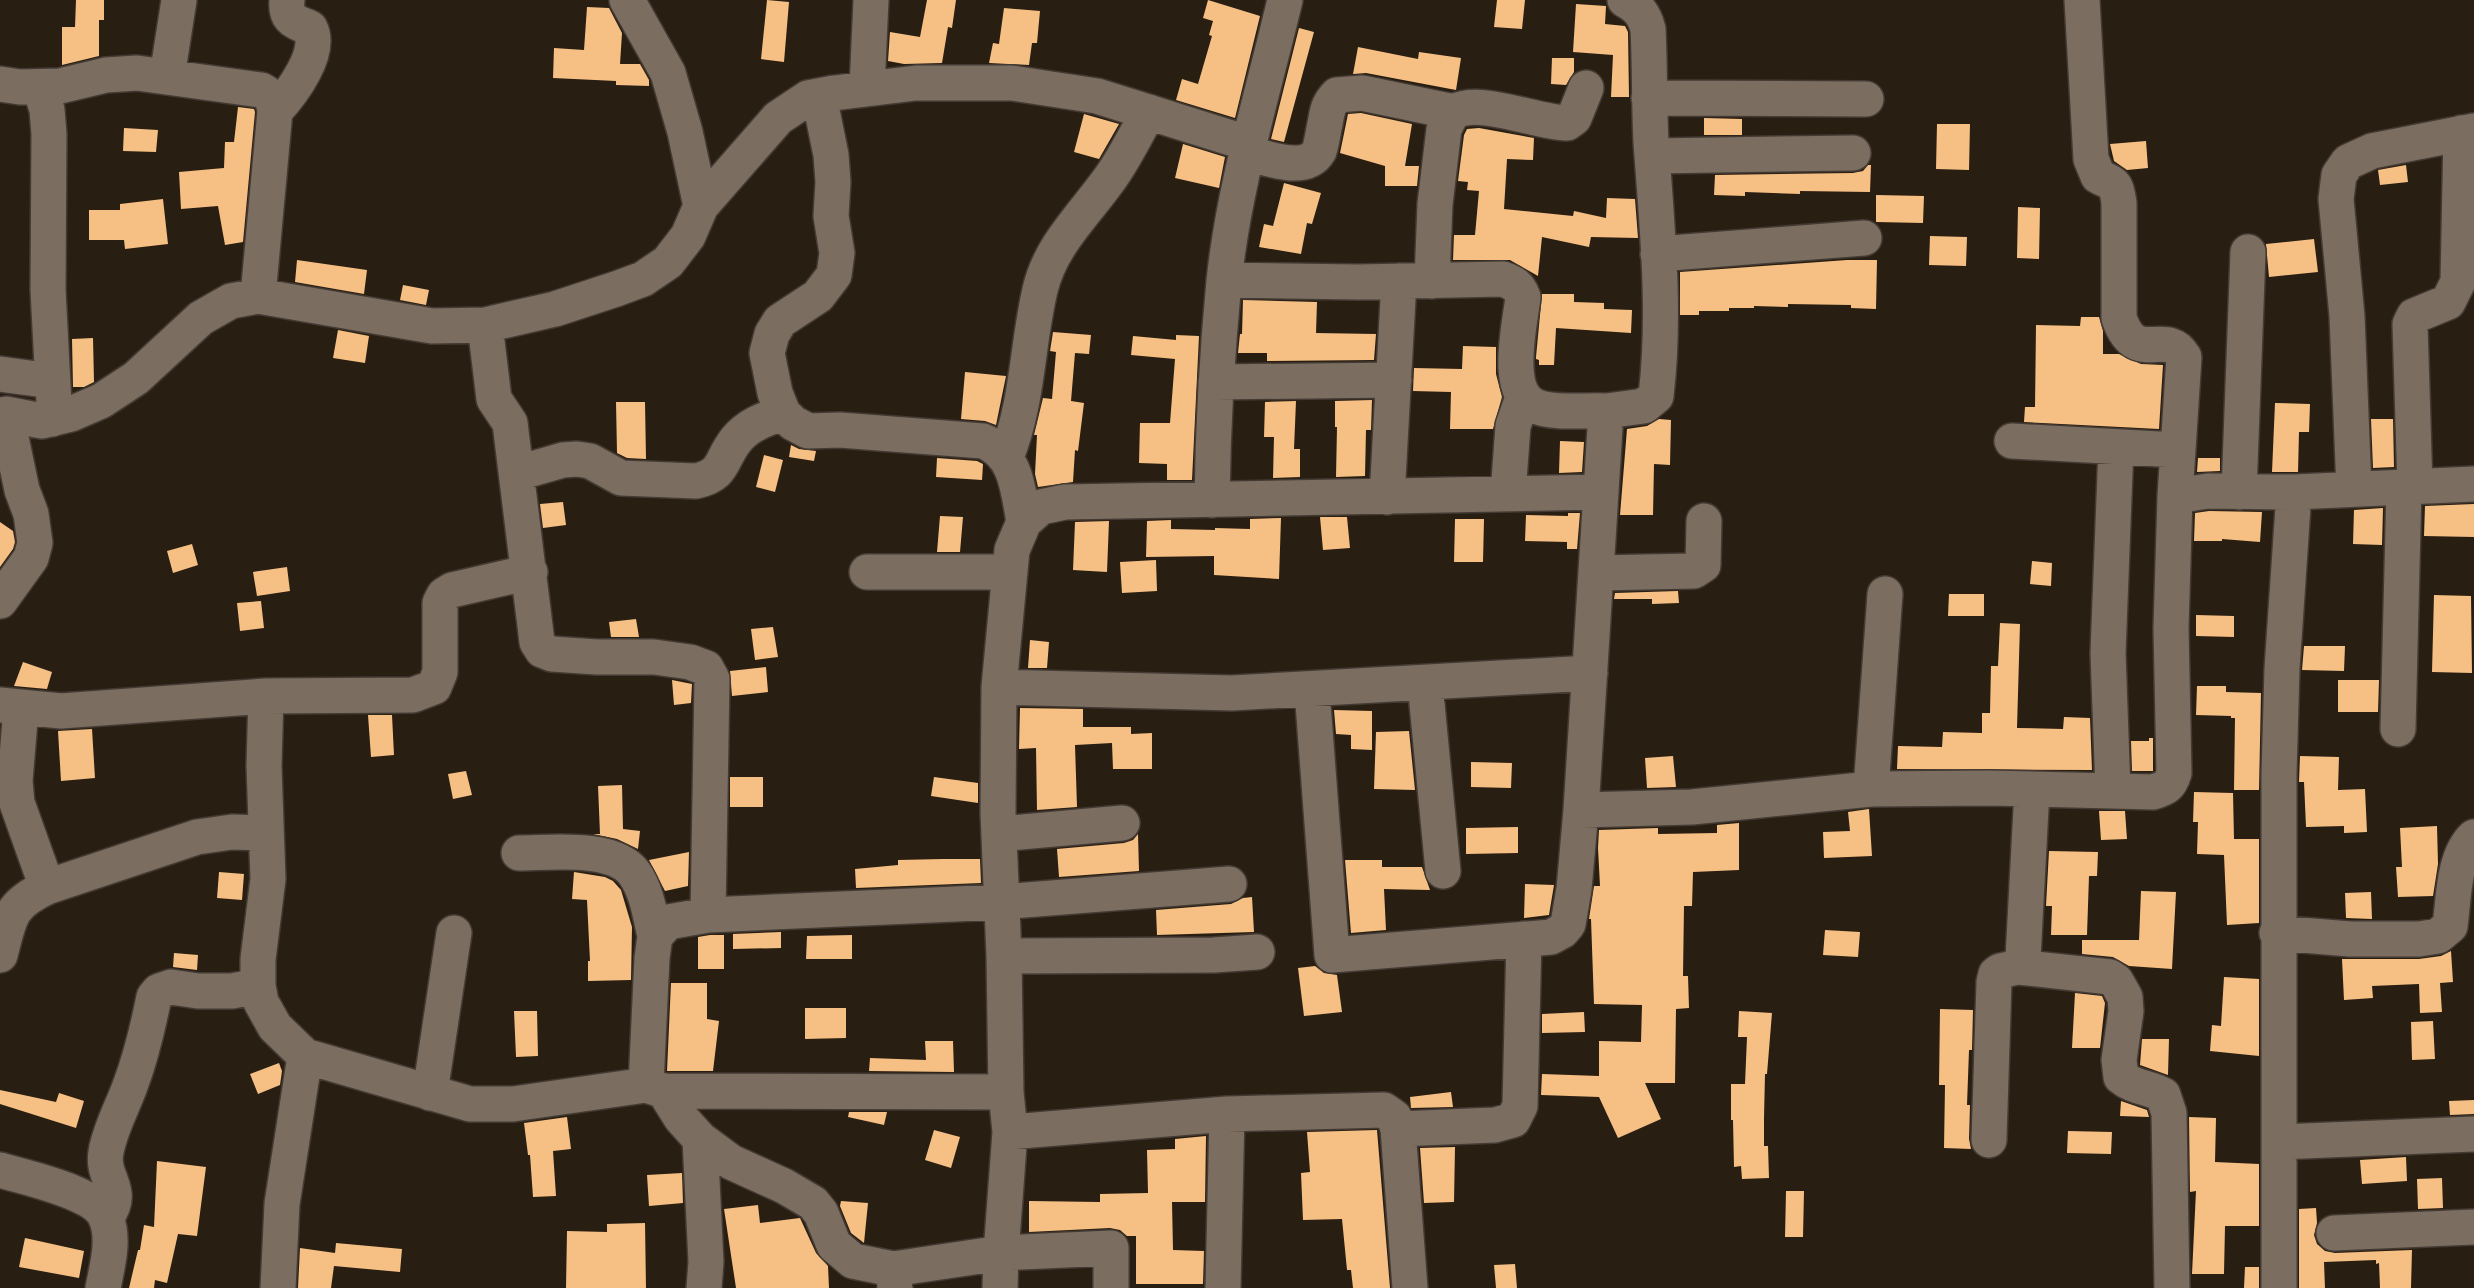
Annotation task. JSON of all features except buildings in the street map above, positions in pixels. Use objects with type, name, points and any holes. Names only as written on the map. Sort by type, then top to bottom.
[{"type":"street","points":[[167,77],[179,0]]},
{"type":"street","points":[[275,111],[291,94],[303,72],[311,51],[313,34],[310,28],[291,21],[287,16],[287,0]]},
{"type":"street","points":[[627,0],[668,73],[685,132],[701,206]]},
{"type":"street","points":[[867,88],[871,0]]},
{"type":"street","points":[[1212,500],[1216,382],[1224,280],[1238,197],[1285,0]]},
{"type":"street","points":[[1522,397],[1535,406],[1549,409],[1606,411],[1644,406],[1656,396],[1659,373],[1658,254],[1648,29],[1644,16],[1635,5],[1625,0]]},
{"type":"street","points":[[1581,810],[1692,807],[1871,789],[1988,788],[2153,792],[2171,783],[2174,773],[2171,628],[2175,496],[2184,357],[2180,350],[2172,346],[2131,341],[2124,333],[2119,318],[2119,203],[2116,185],[2098,176],[2091,159],[2082,0]]},
{"type":"street","points":[[0,84],[20,87],[60,86],[122,73],[261,90],[269,94],[274,100],[275,111],[258,296]]},
{"type":"street","points":[[0,601],[31,558],[35,543],[31,514],[11,489],[6,414],[42,421],[71,414],[101,401],[136,378],[201,318],[231,301],[258,296],[432,326],[485,325],[555,309],[643,279],[668,262],[688,236],[701,206],[778,118],[808,99],[867,88],[916,83],[1012,83],[1097,96],[1249,148],[1276,161],[1294,163],[1312,159],[1319,150],[1331,101],[1338,95],[1347,93],[1387,97],[1454,112],[1465,108],[1480,108],[1567,123],[1574,118],[1586,88]]},
{"type":"street","points":[[40,87],[47,110],[49,134],[48,290],[54,404],[52,419]]},
{"type":"street","points":[[819,96],[831,155],[831,216],[837,253],[834,275],[818,296],[780,321],[772,334],[767,353],[775,393],[783,413],[793,423],[808,431],[840,430],[983,442],[995,446],[1006,457],[1015,474],[1024,522]]},
{"type":"street","points":[[1649,98],[1866,99]]},
{"type":"street","points":[[1006,457],[1017,429],[1040,290],[1049,266],[1062,241],[1109,180],[1149,112]]},
{"type":"street","points":[[1387,497],[1394,380],[1435,204],[1444,130],[1454,112]]},
{"type":"street","points":[[2354,489],[2347,316],[2336,198],[2339,175],[2348,162],[2372,151],[2467,132],[2458,282],[2448,302],[2414,316],[2410,324],[2410,487],[2399,729]]},
{"type":"street","points":[[1652,156],[1853,153]]},
{"type":"street","points":[[1658,254],[1864,239]]},
{"type":"street","points":[[2239,492],[2248,252]]},
{"type":"street","points":[[1224,280],[1503,279],[1519,288],[1523,297],[1516,374],[1522,397],[1513,426],[1508,494]]},
{"type":"street","points":[[485,325],[494,399],[510,423],[537,642],[542,650],[552,654],[654,657],[690,662],[706,668],[712,679],[708,915]]},
{"type":"street","points":[[0,374],[52,381]]},
{"type":"street","points":[[1216,382],[1394,380]]},
{"type":"street","points":[[1312,690],[1332,955],[1551,937],[1562,931],[1567,924],[1574,889],[1581,810],[1606,411]]},
{"type":"street","points":[[517,473],[563,460],[577,459],[590,461],[621,478],[696,481],[705,479],[716,474],[736,441],[749,428],[783,413]]},
{"type":"street","points":[[2012,441],[2177,450]]},
{"type":"street","points":[[2113,791],[2108,653],[2116,447]]},
{"type":"street","points":[[2175,496],[2208,491],[2294,492],[2474,484]]},
{"type":"street","points":[[1000,1288],[1010,1132],[1006,1092],[999,834],[999,687],[1012,551],[1024,522],[1041,507],[1065,502],[1601,492]]},
{"type":"street","points":[[2279,1288],[2277,933],[2282,682],[2294,492]]},
{"type":"street","points":[[1596,573],[1694,571],[1703,565],[1704,521]]},
{"type":"street","points":[[47,887],[17,803],[10,706],[61,711],[267,696],[413,695],[433,687],[440,672],[440,603],[444,595],[452,590],[530,572]]},
{"type":"street","points":[[867,572],[1010,572]]},
{"type":"street","points":[[1871,789],[1885,593]]},
{"type":"street","points":[[999,687],[1232,693],[1590,673]]},
{"type":"street","points":[[1425,683],[1443,871]]},
{"type":"street","points":[[267,696],[264,766],[268,879],[258,959],[258,986],[261,1002],[275,1027],[305,1056],[470,1104],[513,1104],[655,1088],[1006,1092]]},
{"type":"street","points":[[2018,967],[2024,950],[2032,790]]},
{"type":"street","points":[[999,834],[1122,823]]},
{"type":"street","points":[[0,955],[16,908],[26,897],[47,887],[197,837],[232,832],[266,833]]},
{"type":"street","points":[[2277,933],[2378,939],[2438,936],[2450,926],[2458,871],[2465,846],[2474,837]]},
{"type":"street","points":[[519,853],[600,854],[621,861],[633,872],[643,889],[655,936],[652,958],[655,1088],[700,1139],[731,1162],[784,1186],[813,1203],[821,1213],[834,1245],[853,1261],[894,1279],[1001,1253],[1111,1248],[1111,1288]]},
{"type":"street","points":[[655,936],[668,922],[708,915],[1001,902],[1229,884]]},
{"type":"street","points":[[430,1093],[454,933]]},
{"type":"street","points":[[1398,1129],[1495,1125],[1513,1120],[1520,1106],[1524,939]]},
{"type":"street","points":[[1004,956],[1214,955],[1257,952]]},
{"type":"street","points":[[1989,1140],[1996,974],[2018,967],[2110,977],[2122,988],[2126,1011],[2119,1060],[2121,1077],[2134,1085],[2164,1095],[2169,1113],[2172,1288]]},
{"type":"street","points":[[106,1218],[116,1199],[105,1164],[106,1154],[113,1128],[139,1063],[154,997],[159,991],[171,987],[198,991],[232,991],[258,986]]},
{"type":"street","points":[[278,1288],[282,1203],[305,1056]]},
{"type":"street","points":[[1010,1132],[1227,1114],[1376,1108],[1390,1112],[1398,1129],[1410,1288]]},
{"type":"street","points":[[1223,1288],[1227,1114]]},
{"type":"street","points":[[2280,1142],[2474,1134]]},
{"type":"street","points":[[700,1139],[706,1262],[704,1288]]},
{"type":"street","points":[[0,1170],[78,1195],[96,1205],[106,1218],[110,1240],[103,1288]]},
{"type":"street","points":[[2334,1233],[2474,1227]]}]
